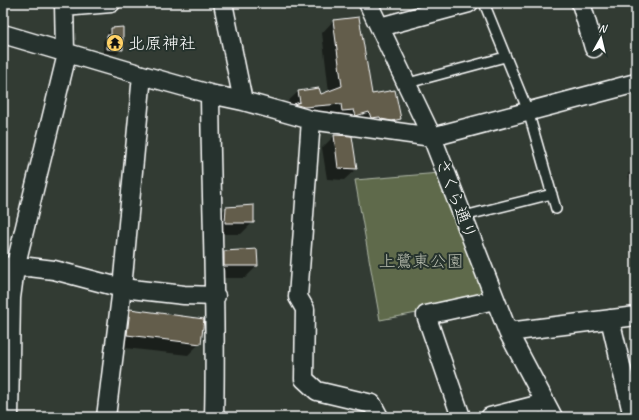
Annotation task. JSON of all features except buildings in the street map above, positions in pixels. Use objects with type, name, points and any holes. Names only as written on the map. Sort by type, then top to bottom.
[{"type":"street","points":[[9,417],[11,298],[9,267],[66,54],[64,5],[111,3]]},
{"type":"street","points":[[223,3],[243,100]]},
{"type":"street","name":"さくら通り","points":[[368,3],[408,83],[432,137],[508,332],[549,410]]},
{"type":"street","points":[[380,27],[470,3]]},
{"type":"street","points":[[581,3],[594,48]]},
{"type":"street","points":[[3,34],[66,54],[194,88],[210,94],[243,100],[311,120],[432,137],[636,83]]},
{"type":"street","points":[[106,417],[122,288],[142,75]]},
{"type":"street","points":[[210,94],[211,176],[216,296],[214,417]]},
{"type":"street","points":[[311,120],[298,296],[305,309],[304,379],[317,391],[372,404],[380,417]]},
{"type":"street","points":[[9,267],[29,267],[54,270],[122,288],[184,295],[216,296]]},
{"type":"street","points":[[461,417],[426,315],[495,300]]},
{"type":"street","points":[[508,332],[636,316]]},
{"type":"street","points":[[610,319],[633,417]]},
{"type":"street","points":[[490,417],[549,410]]},
{"type":"lane","points":[[484,3],[528,111],[556,209]]},
{"type":"lane","points":[[408,83],[505,57]]},
{"type":"lane","points":[[464,216],[552,194]]},
{"type":"green space","name":"上鷺東公園","points":[[440,173],[490,297],[380,320],[355,180]]},
{"type":"place","name":"北原神社","points":[[115,43]]}]
